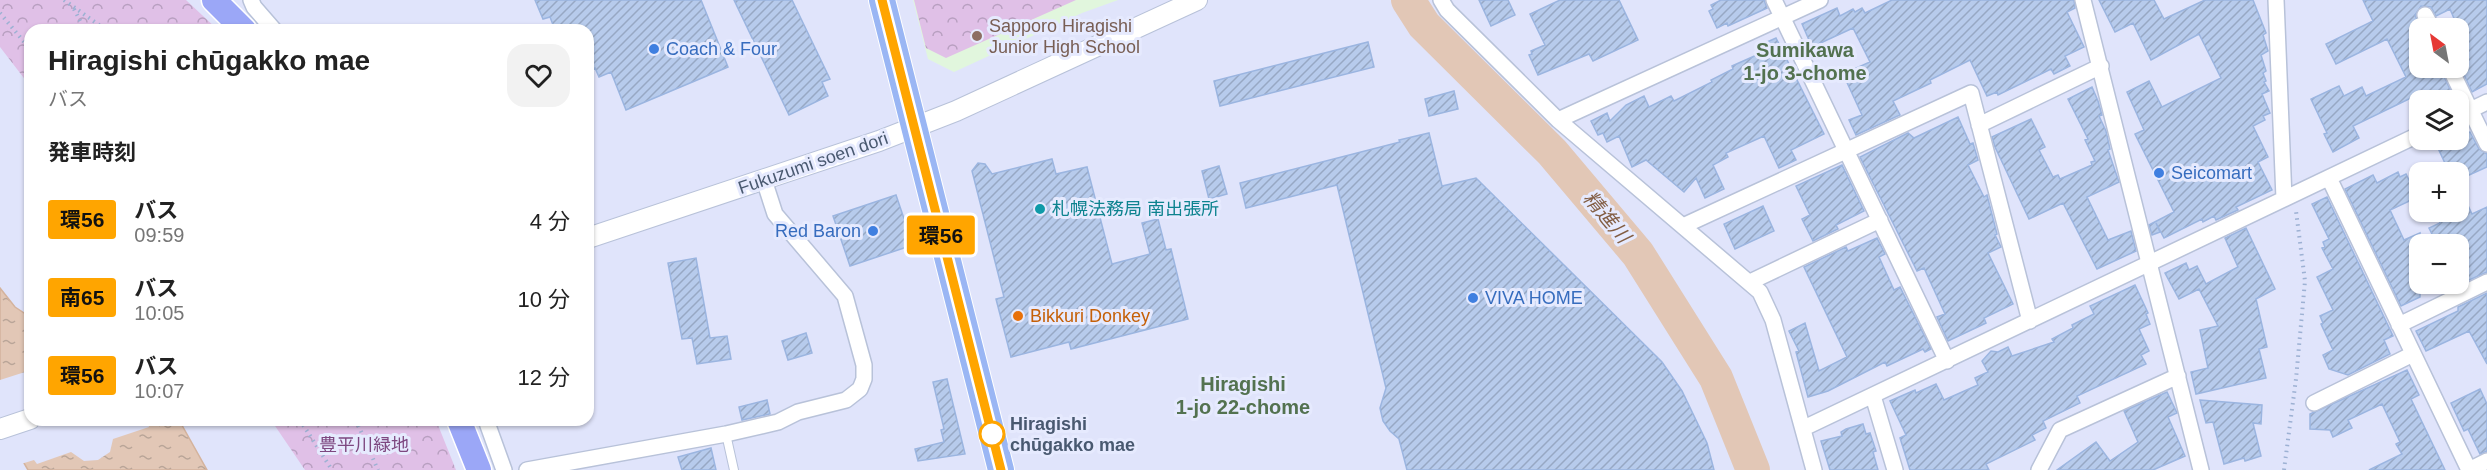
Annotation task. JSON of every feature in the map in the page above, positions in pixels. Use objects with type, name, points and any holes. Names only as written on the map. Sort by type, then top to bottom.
[{"type":"highway","points":[[882,0],[1001,470]]},
{"type":"main road","points":[[214,0],[238,24]]},
{"type":"main road","points":[[461,426],[479,470]]},
{"type":"street","points":[[251,0],[254,8],[269,24]]},
{"type":"street","name":"Fukuzumi soen dori","points":[[594,236],[914,128],[956,111],[1197,0]]},
{"type":"street","points":[[1441,0],[1447,10],[1558,120],[1750,282],[1765,300],[1773,320],[1814,470]]},
{"type":"street","points":[[1774,0],[1947,361]]},
{"type":"street","points":[[1558,120],[1820,0]]},
{"type":"street","points":[[2083,0],[2201,470]]},
{"type":"street","points":[[2276,0],[2289,197]]},
{"type":"street","points":[[1979,125],[2101,66]]},
{"type":"street","points":[[1683,226],[1971,93],[2030,321]]},
{"type":"street","points":[[2469,111],[2487,102]]},
{"type":"street","points":[[2469,120],[2487,144]]},
{"type":"street","points":[[1804,428],[2409,139]]},
{"type":"street","points":[[2329,178],[2469,470],[2487,461]]},
{"type":"street","points":[[527,470],[726,434],[778,422],[798,412],[846,400],[860,389],[864,379],[864,364],[845,296],[775,214],[764,180]]},
{"type":"street","points":[[1750,282],[1880,220]]},
{"type":"street","points":[[2399,325],[2487,282]]},
{"type":"street","points":[[2314,403],[2413,354]]},
{"type":"street","points":[[2039,470],[2060,430],[2178,376]]},
{"type":"street","points":[[1873,396],[1895,470]]},
{"type":"street","points":[[0,429],[24,421]]},
{"type":"street","points":[[488,426],[504,470]]},
{"type":"lane","points":[[726,434],[734,470]]},
{"type":"path","points":[[64,0],[97,24]]},
{"type":"path","points":[[73,7],[82,24]]},
{"type":"path","points":[[0,13],[24,42]]},
{"type":"path","points":[[2284,470],[2296,379],[2305,281],[2289,197]]},
{"type":"path","points":[[304,426],[332,470]]},
{"type":"path","points":[[359,426],[378,470]]},
{"type":"shaded area","name":"Sapporo Hiragishi Junior High School","points":[[913,0],[1118,0],[1082,13],[954,72],[928,59]]},
{"type":"green space","points":[[0,0],[186,0],[212,24],[24,24],[24,78],[0,47]]},
{"type":"green space","name":"Sapporo Hiragishi Junior High School","points":[[914,0],[1076,0],[946,58],[926,48]]},
{"type":"green space","name":"豊平川緑地","points":[[275,426],[438,426],[456,470],[305,470]]},
{"type":"water","points":[[0,288],[15,307],[24,313],[24,426],[182,426],[207,470],[28,470],[0,422]]},
{"type":"pier","points":[[24,372],[24,426],[149,427],[113,439],[110,452],[98,460],[84,461],[71,452],[37,464],[34,460],[21,464],[0,428],[0,380]]},
{"type":"building","name":"Coach & Four","points":[[535,0],[701,0],[728,67],[626,110],[611,72],[599,77],[594,68],[594,24],[553,24],[550,17],[543,19]]},
{"type":"building","points":[[734,0],[792,0],[830,79],[822,82],[828,96],[789,115]]},
{"type":"building","points":[[1479,0],[1508,0],[1515,15],[1491,26]]},
{"type":"building","points":[[1560,0],[1619,0],[1638,40],[1593,61],[1589,54],[1538,75],[1529,55],[1532,54],[1531,51],[1545,45],[1530,14]]},
{"type":"building","points":[[1721,0],[1764,0],[1767,8],[1728,26],[1727,23],[1717,28],[1709,11],[1713,9],[1711,5]]},
{"type":"building","points":[[1892,0],[2074,0],[2075,8],[2067,12],[2084,47],[2065,56],[2070,66],[2054,74],[2051,69],[1998,95],[1997,92],[1987,96],[1970,60],[1930,80],[1931,83],[1893,101],[1900,115],[1856,135],[1849,120],[1862,115],[1843,74],[1870,62],[1853,28],[1812,47],[1802,24],[1837,8],[1840,16],[1853,9],[1855,12],[1862,8],[1865,13]]},
{"type":"building","points":[[2099,0],[2154,0],[2164,19],[2205,0],[2253,0],[2266,33],[2263,35],[2268,51],[2261,55],[2266,71],[2263,73],[2266,81],[2264,82],[2269,91],[2262,94],[2270,113],[2263,116],[2265,120],[2253,126],[2268,157],[2258,162],[2272,190],[2236,207],[2238,210],[2216,220],[2214,216],[2203,222],[2202,219],[2164,238],[2156,223],[2160,232],[2152,235],[2149,225],[2174,212],[2135,134],[2144,130],[2127,92],[2149,81],[2162,107],[2221,78],[2199,34],[2151,60],[2133,23],[2115,32]]},
{"type":"building","points":[[2363,0],[2487,0],[2487,84],[2472,92],[2466,78],[2469,78],[2469,18],[2454,18],[2450,9],[2436,16],[2431,7],[2421,6],[2415,15],[2416,18],[2409,18],[2409,78],[2445,78],[2450,90],[2409,90],[2409,99],[2353,126],[2359,138],[2333,152],[2311,99],[2339,86],[2344,96],[2362,87],[2366,96],[2406,77],[2387,39],[2336,64],[2326,44],[2373,21]]},
{"type":"building","points":[[1776,38],[1824,134],[1791,150],[1796,160],[1779,168],[1764,136],[1726,153],[1728,157],[1713,165],[1724,189],[1705,198],[1696,178],[1684,192],[1646,160],[1632,167],[1619,136],[1607,142],[1603,133],[1598,135],[1591,121],[1607,113],[1610,121],[1626,105],[1644,96],[1649,107],[1671,96],[1674,101],[1712,82],[1711,80],[1733,69],[1732,66],[1759,54],[1756,47]]},
{"type":"building","points":[[1368,42],[1374,67],[1220,106],[1214,81]]},
{"type":"building","points":[[2092,87],[2102,115],[2099,116],[2106,131],[2110,149],[2108,150],[2119,182],[2087,197],[2108,240],[2131,231],[2136,251],[2097,269],[2063,203],[2029,219],[1992,137],[2031,119],[2045,147],[2039,150],[2053,177],[2058,175],[2060,179],[2092,165],[2091,162],[2095,161],[2085,140],[2088,139],[2068,99]]},
{"type":"building","points":[[1454,91],[1458,109],[1429,116],[1425,99]]},
{"type":"building","points":[[1958,117],[1970,144],[1973,143],[1978,160],[1968,165],[1984,197],[1987,195],[1997,234],[1995,235],[2001,247],[1988,253],[2013,304],[1984,318],[1986,323],[1948,341],[1937,317],[1945,314],[1924,268],[1917,271],[1860,157],[1908,133],[1914,138]]},
{"type":"building","points":[[2469,132],[2479,149],[2487,154],[2487,167],[2469,175],[2469,162],[2444,162],[2439,150],[2469,150]]},
{"type":"building","points":[[1429,133],[1442,186],[1476,178],[1662,362],[1682,391],[1707,443],[1714,470],[1407,470],[1399,439],[1383,421],[1380,408],[1386,388],[1337,185],[1246,208],[1240,183]]},
{"type":"building","points":[[1052,159],[1056,174],[1087,167],[1112,264],[1150,254],[1142,223],[1158,219],[1166,250],[1171,249],[1188,319],[1071,349],[1069,342],[1011,357],[996,299],[1004,297],[972,171],[978,163],[985,164],[992,174]]},
{"type":"building","points":[[1842,165],[1864,211],[1836,225],[1838,229],[1813,241],[1802,219],[1810,215],[1796,186]]},
{"type":"building","points":[[1219,166],[1227,194],[1209,199],[1202,171]]},
{"type":"building","points":[[2398,172],[2400,177],[2406,174],[2409,180],[2409,201],[2390,210],[2404,240],[2409,238],[2409,294],[2420,294],[2420,297],[2401,306],[2345,189],[2373,175],[2377,183]]},
{"type":"building","name":"Red Baron","points":[[896,195],[913,245],[850,266],[833,216]]},
{"type":"building","points":[[2327,197],[2393,336],[2384,340],[2390,354],[2348,375],[2329,369],[2323,355],[2333,350],[2321,324],[2323,323],[2320,316],[2333,310],[2317,277],[2333,269],[2322,248],[2325,247],[2323,242],[2329,239],[2312,204]]},
{"type":"building","points":[[1763,206],[1774,231],[1735,249],[1724,224]]},
{"type":"building","points":[[2487,207],[2487,272],[2469,280],[2469,234],[2432,234],[2429,228],[2440,223],[2469,222],[2469,208],[2472,214]]},
{"type":"building","points":[[2246,228],[2275,289],[2256,299],[2267,347],[2259,349],[2266,378],[2196,394],[2191,372],[2208,368],[2200,330],[2218,326],[2199,289],[2179,299],[2165,273],[2186,263],[2189,270],[2197,266],[2206,284],[2238,267],[2225,238]]},
{"type":"building","points":[[1877,238],[1885,254],[1879,257],[1894,290],[1900,287],[1931,349],[1925,352],[1923,349],[1887,366],[1885,362],[1828,391],[1808,397],[1796,352],[1799,351],[1789,331],[1805,323],[1819,371],[1847,357],[1804,267],[1846,247],[1848,251]]},
{"type":"building","points":[[696,258],[710,338],[727,336],[731,359],[697,364],[692,338],[682,339],[668,263]]},
{"type":"building","points":[[2135,285],[2148,313],[2146,314],[2150,324],[2139,329],[2149,351],[2141,355],[2146,364],[2077,396],[2080,403],[2043,421],[2046,428],[2032,435],[2035,440],[1986,464],[1989,470],[1910,470],[1900,438],[1906,435],[1890,401],[1936,384],[1944,400],[1978,385],[1975,378],[1988,372],[1982,361],[1991,351],[1998,352],[2008,347],[2012,356],[2054,342],[2052,339],[2073,328],[2072,325],[2094,314],[2090,306]]},
{"type":"building","points":[[2487,293],[2487,364],[2469,331],[2426,351],[2416,331],[2458,311],[2458,307]]},
{"type":"building","points":[[806,333],[812,353],[788,360],[782,341]]},
{"type":"building","points":[[2407,370],[2419,395],[2411,399],[2445,470],[2369,470],[2402,454],[2396,444],[2400,442],[2382,404],[2348,420],[2352,428],[2333,437],[2330,430],[2310,429],[2310,414]]},
{"type":"building","points":[[947,379],[965,454],[918,461],[915,449],[944,442],[941,430],[944,429],[933,382]]},
{"type":"building","points":[[2480,389],[2487,404],[2487,451],[2480,454],[2468,429],[2464,431],[2451,403]]},
{"type":"building","points":[[2167,392],[2177,413],[2168,417],[2185,456],[2153,470],[2057,470],[2096,442],[2110,461],[2138,442],[2124,411]]},
{"type":"building","points":[[767,400],[770,414],[742,420],[739,407]]},
{"type":"building","points":[[2200,400],[2262,405],[2261,424],[2253,423],[2261,456],[2224,464],[2213,422],[2206,423]]},
{"type":"building","points":[[1863,424],[1866,434],[1870,433],[1876,451],[1873,452],[1878,470],[1830,470],[1821,441],[1842,436],[1841,432],[1846,429]]},
{"type":"building","points":[[711,448],[716,470],[682,470],[678,457]]},
{"type":"waterway","name":"精進川","points":[[1408,0],[1424,25],[1552,152],[1638,254],[1716,378],[1753,470]]},
{"type":"bus line","name":"環56","points":[[882,0],[1001,470]]},
{"type":"place","name":"Sapporo Hiragishi Junior High School","points":[[977,36]]},
{"type":"place","name":"Coach & Four","points":[[654,49]]},
{"type":"place","name":"Seicomart","points":[[2159,173]]},
{"type":"place","name":"札幌法務局 南出張所","points":[[1040,209]]},
{"type":"place","name":"Red Baron","points":[[873,231]]},
{"type":"place","name":"VIVA HOME","points":[[1473,298]]},
{"type":"place","name":"Bikkuri Donkey","points":[[1018,316]]},
{"type":"place","name":"Hiragishi chūgakko mae","points":[[992,434]]},
{"type":"district","name":"Sumikawa 1-jo 3-chome","points":[[1805,62]]},
{"type":"district","name":"Hiragishi 1-jo 22-chome","points":[[1243,396]]}]
